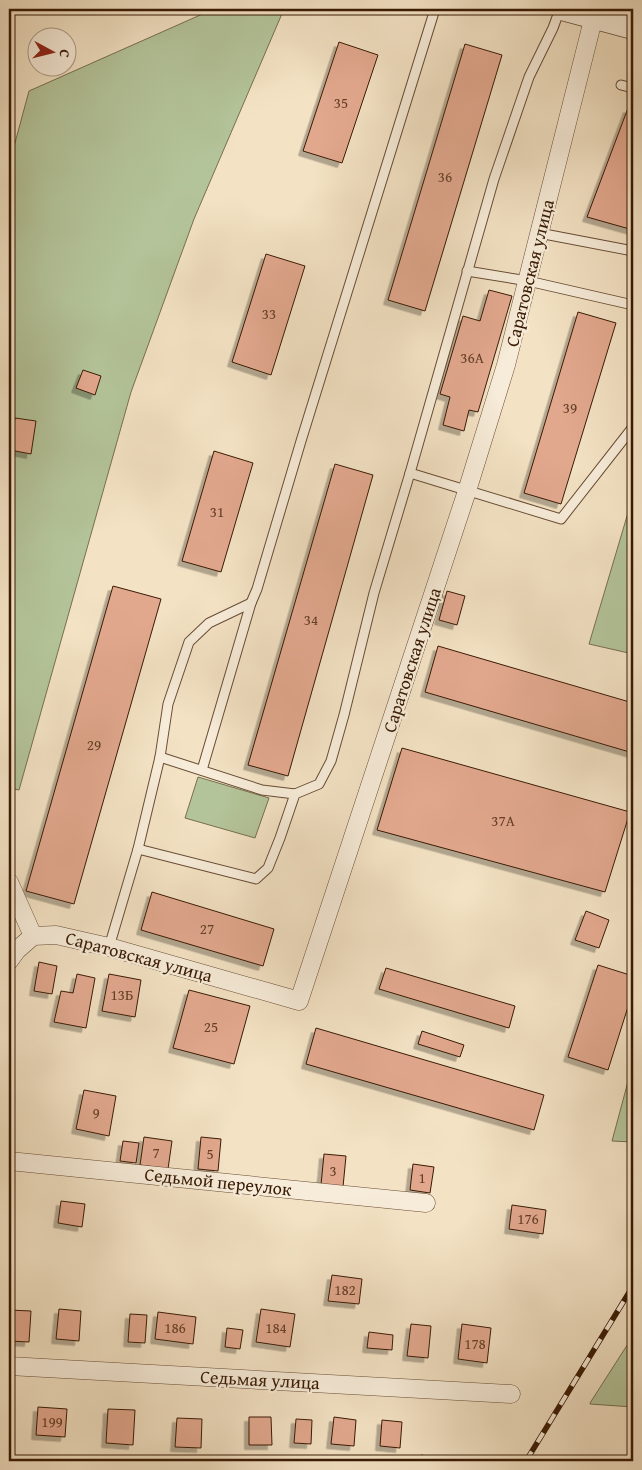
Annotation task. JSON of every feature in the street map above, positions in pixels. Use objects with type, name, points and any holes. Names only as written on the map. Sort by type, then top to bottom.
[{"type":"street","points":[[561,9],[594,16],[633,28]]},
{"type":"street","name":"Саратовская улица","points":[[34,936],[56,935],[109,947],[299,1001],[467,491],[506,365],[594,16]]},
{"type":"street","points":[[9,882],[34,936],[17,950],[9,961]]},
{"type":"street","name":"Седьмой переулок","points":[[9,1161],[426,1203]]},
{"type":"street","name":"Седьмая улица","points":[[9,1366],[511,1394]]},
{"type":"lane","points":[[202,770],[435,9]]},
{"type":"lane","points":[[160,756],[262,790],[295,794],[319,784],[331,761],[374,593],[494,179],[528,77],[561,9]]},
{"type":"lane","points":[[622,85],[633,88]]},
{"type":"lane","points":[[540,234],[633,251]]},
{"type":"lane","points":[[467,271],[528,281],[633,305]]},
{"type":"lane","points":[[410,474],[561,519],[633,427]]},
{"type":"lane","points":[[109,947],[138,849],[160,756],[168,704],[189,642],[205,626],[252,602]]},
{"type":"lane","points":[[138,849],[256,879],[268,868],[295,794]]},
{"type":"green space","points":[[284,9],[194,219],[131,392],[19,790],[9,788],[9,165],[29,91],[58,78],[78,78],[78,69],[207,12]]},
{"type":"green space","points":[[633,496],[633,654],[589,644]]},
{"type":"green space","points":[[198,777],[269,798],[255,838],[185,818]]},
{"type":"green space","points":[[633,1063],[633,1142],[612,1141]]},
{"type":"green space","points":[[633,1336],[633,1407],[590,1404],[590,1403]]},
{"type":"building","points":[[339,42],[378,55],[342,163],[303,151]]},
{"type":"building","points":[[465,44],[502,55],[425,311],[388,300]]},
{"type":"building","points":[[628,108],[633,110],[633,230],[587,217]]},
{"type":"building","points":[[266,254],[305,266],[271,375],[232,362]]},
{"type":"building","points":[[489,290],[512,296],[478,412],[469,410],[464,431],[443,425],[450,397],[440,394],[463,316],[480,321]]},
{"type":"building","points":[[578,312],[616,323],[561,504],[524,493]]},
{"type":"building","points":[[83,370],[101,376],[95,395],[76,388]]},
{"type":"building","points":[[15,418],[36,421],[31,454],[10,450]]},
{"type":"building","points":[[214,451],[253,463],[221,572],[182,561]]},
{"type":"building","points":[[335,464],[373,475],[288,776],[248,765]]},
{"type":"building","points":[[113,586],[161,599],[74,904],[26,891]]},
{"type":"building","points":[[447,591],[465,596],[457,625],[439,620]]},
{"type":"building","points":[[438,646],[633,703],[633,753],[425,692]]},
{"type":"building","points":[[402,748],[630,812],[605,892],[377,830]]},
{"type":"building","points":[[152,892],[274,929],[263,966],[141,930]]},
{"type":"building","points":[[586,911],[609,920],[599,948],[575,940]]},
{"type":"building","points":[[39,962],[57,966],[52,994],[34,991]]},
{"type":"building","points":[[598,965],[633,976],[633,991],[608,1070],[568,1057]]},
{"type":"building","points":[[386,968],[515,1006],[509,1028],[379,989]]},
{"type":"building","points":[[77,974],[95,978],[86,1028],[54,1022],[61,991],[73,993]]},
{"type":"building","points":[[109,974],[141,980],[135,1017],[102,1011]]},
{"type":"building","points":[[189,990],[250,1006],[234,1064],[173,1048]]},
{"type":"building","points":[[316,1028],[544,1095],[534,1130],[306,1064]]},
{"type":"building","points":[[422,1031],[464,1045],[460,1057],[418,1044]]},
{"type":"building","points":[[84,1090],[116,1096],[109,1136],[76,1129]]},
{"type":"building","points":[[144,1137],[172,1141],[168,1169],[140,1165]]},
{"type":"building","points":[[201,1137],[221,1139],[218,1171],[198,1169]]},
{"type":"building","points":[[123,1141],[139,1143],[136,1163],[120,1161]]},
{"type":"building","points":[[324,1154],[346,1156],[343,1187],[321,1185]]},
{"type":"building","points":[[413,1164],[434,1167],[430,1193],[410,1190]]},
{"type":"building","points":[[61,1201],[85,1204],[82,1227],[58,1223]]},
{"type":"building","points":[[512,1205],[546,1210],[543,1234],[509,1229]]},
{"type":"building","points":[[332,1275],[362,1279],[359,1304],[328,1301]]},
{"type":"building","points":[[59,1309],[81,1311],[79,1341],[56,1339]]},
{"type":"building","points":[[261,1309],[295,1314],[290,1347],[256,1342]]},
{"type":"building","points":[[9,1310],[31,1311],[29,1342],[9,1341]]},
{"type":"building","points":[[158,1312],[196,1317],[193,1344],[155,1339]]},
{"type":"building","points":[[130,1314],[147,1315],[145,1343],[128,1342]]},
{"type":"building","points":[[411,1324],[431,1326],[428,1358],[407,1356]]},
{"type":"building","points":[[462,1324],[491,1328],[487,1363],[458,1359]]},
{"type":"building","points":[[227,1328],[243,1330],[240,1349],[225,1347]]},
{"type":"building","points":[[369,1332],[393,1335],[392,1350],[367,1348]]},
{"type":"building","points":[[38,1407],[67,1409],[65,1437],[36,1435]]},
{"type":"building","points":[[108,1409],[135,1410],[133,1445],[106,1443]]},
{"type":"building","points":[[249,1417],[271,1417],[272,1445],[249,1445]]},
{"type":"building","points":[[334,1417],[356,1420],[354,1446],[331,1444]]},
{"type":"building","points":[[177,1418],[202,1419],[201,1448],[175,1447]]},
{"type":"building","points":[[296,1419],[312,1420],[311,1444],[294,1443]]},
{"type":"building","points":[[382,1420],[402,1422],[400,1448],[380,1446]]},
{"type":"building","points":[[421,1455],[444,1459],[443,1461],[420,1461]]},
{"type":"railway","points":[[526,1461],[633,1286]]}]
